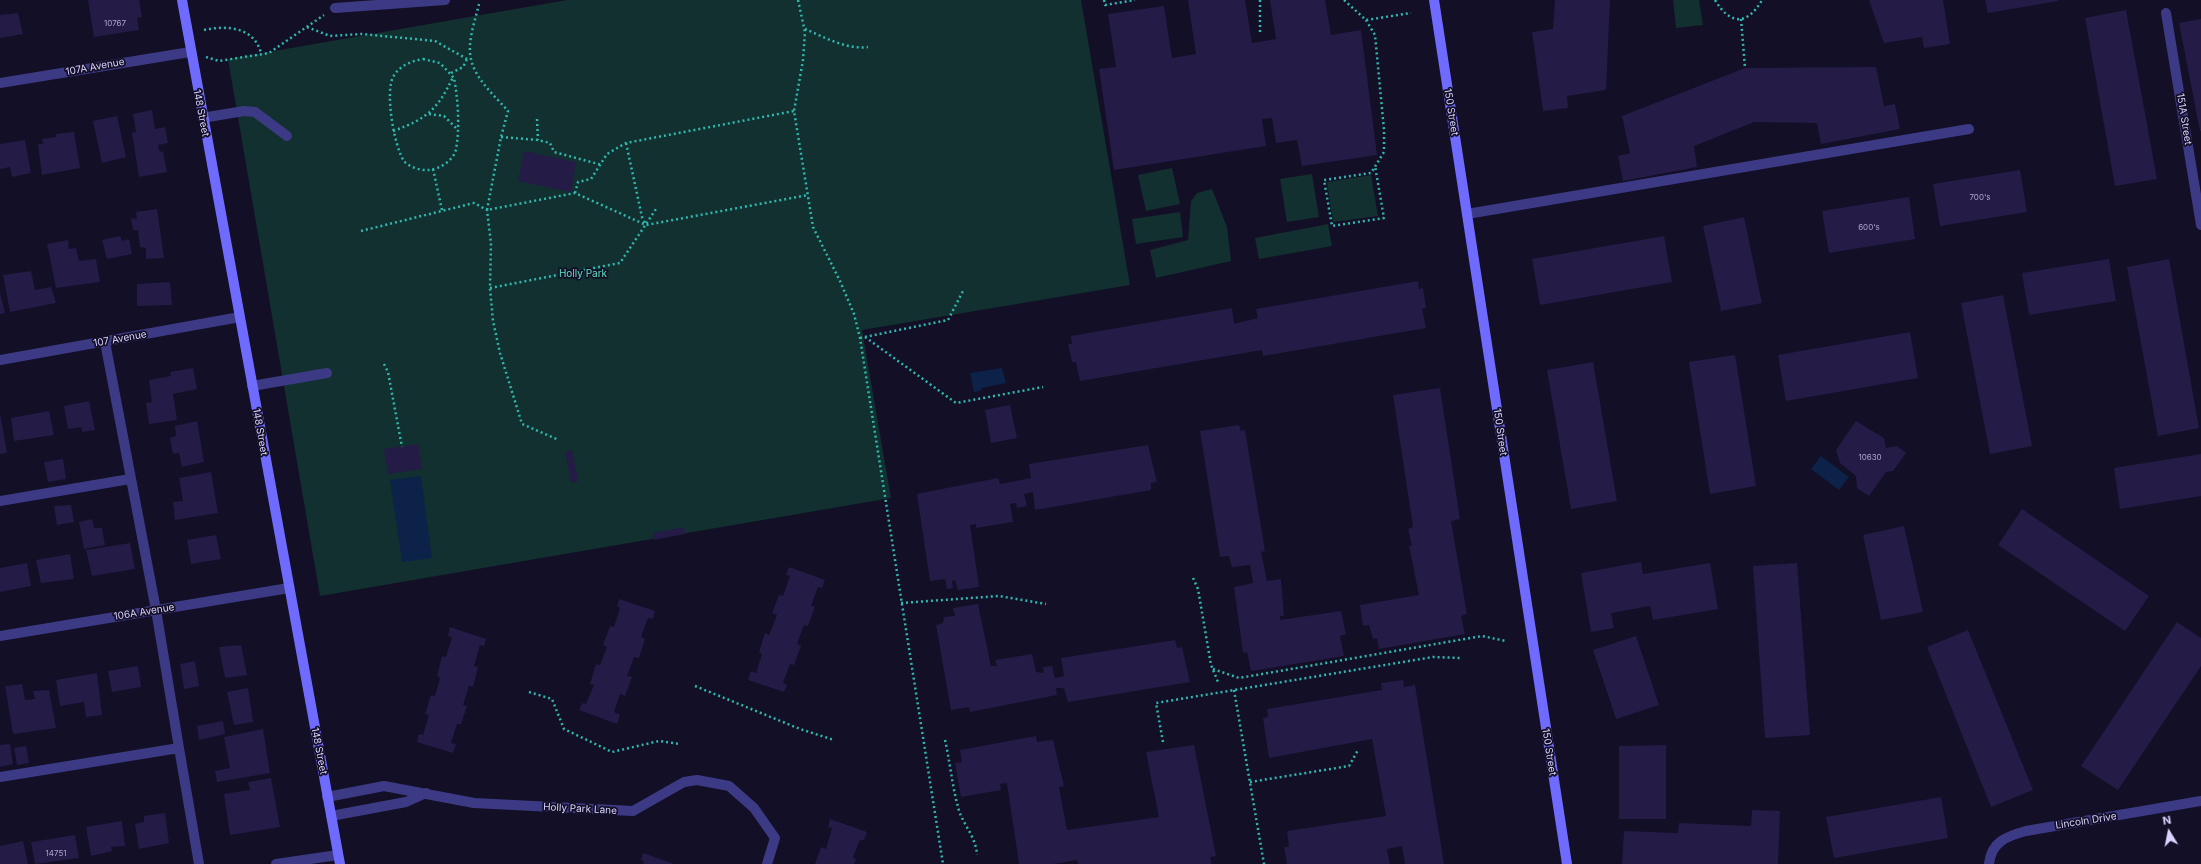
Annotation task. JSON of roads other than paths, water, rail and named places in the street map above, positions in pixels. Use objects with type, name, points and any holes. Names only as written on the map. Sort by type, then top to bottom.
[{"type":"main road","name":"148 Street","points":[[182,0],[202,118],[339,859]]},
{"type":"main road","name":"150 Street","points":[[1434,0],[1567,864]]},
{"type":"street","points":[[335,8],[445,0]]},
{"type":"street","name":"151A Street","points":[[2166,13],[2201,225]]},
{"type":"street","name":"107A Avenue","points":[[0,83],[190,52]]},
{"type":"street","points":[[202,118],[244,111],[255,112],[287,136]]},
{"type":"street","points":[[1467,214],[1969,129]]},
{"type":"street","name":"107 Avenue","points":[[0,360],[240,317]]},
{"type":"street","points":[[105,342],[156,610],[199,864]]},
{"type":"street","points":[[252,386],[327,373]]},
{"type":"street","points":[[0,501],[130,479]]},
{"type":"street","name":"106A Avenue","points":[[0,636],[288,588]]},
{"type":"street","points":[[0,776],[179,748]]},
{"type":"street","name":"Holly Park Lane","points":[[327,797],[384,786],[474,803],[633,811],[684,782],[697,780],[729,786],[754,808],[775,838],[767,864]]},
{"type":"street","points":[[331,816],[406,802],[426,793]]},
{"type":"street","name":"Lincoln Drive","points":[[1989,864],[1995,846],[2006,836],[2026,830],[2201,801]]},
{"type":"street","points":[[276,864],[339,859]]},
{"type":"water","points":[[1002,368],[1006,383],[982,388],[980,391],[974,392],[970,373]]},
{"type":"water","points":[[1821,456],[1849,477],[1839,490],[1811,469]]},
{"type":"water","points":[[421,476],[432,558],[402,562],[390,480]]},
{"type":"park label","name":"Holly Park","points":[[583,274]]}]
